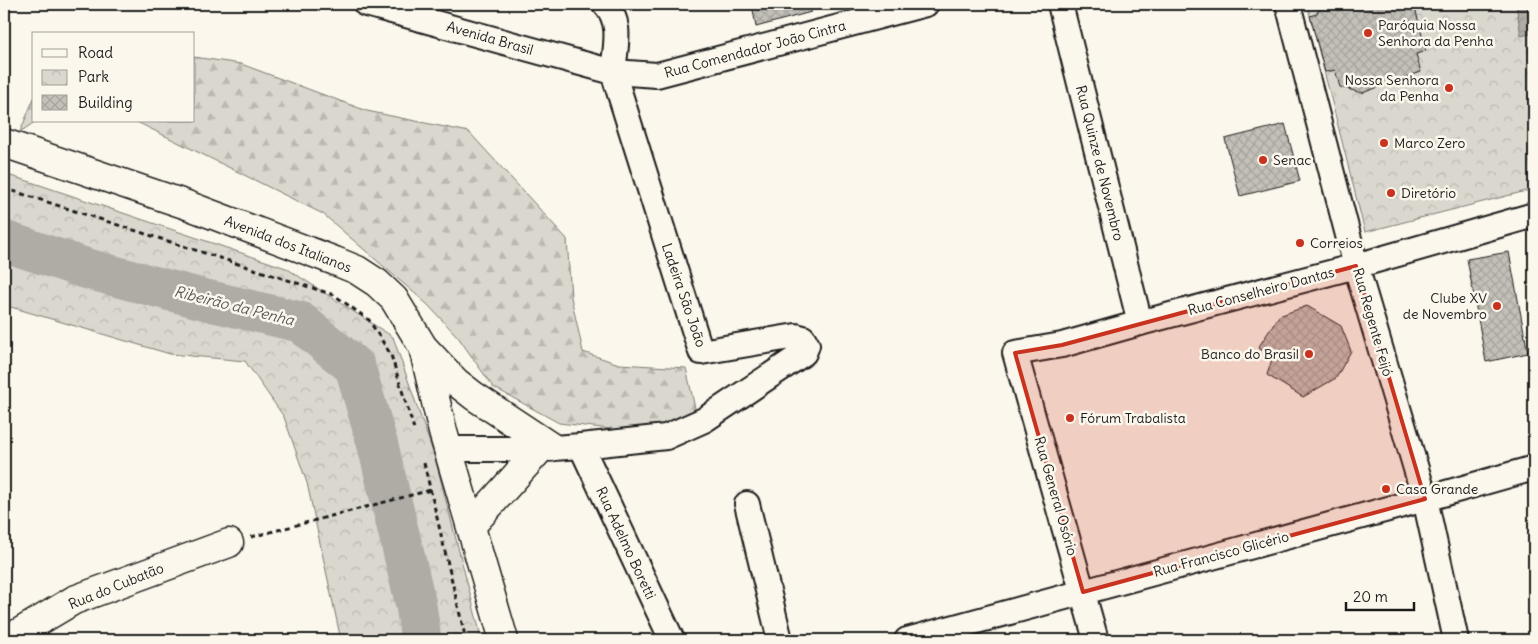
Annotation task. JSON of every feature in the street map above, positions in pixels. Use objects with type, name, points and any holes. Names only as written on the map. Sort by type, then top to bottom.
[{"type":"main road","name":"Avenida dos Italianos","points":[[4,143],[187,205],[335,260],[357,270],[394,299],[423,347],[448,449],[504,640]]},
{"type":"main road","points":[[423,347],[456,382],[546,448],[470,526]]},
{"type":"main road","name":"Rua do Cubatão","points":[[10,640],[74,600],[229,543]]},
{"type":"street","name":"Avenida Brasil","points":[[366,4],[613,72]]},
{"type":"street","name":"Ladeira São João","points":[[448,449],[546,448],[666,437],[704,420],[804,353],[807,345],[803,338],[796,336],[701,352],[613,72],[617,31],[611,10],[605,4]]},
{"type":"street","name":"Rua Comendador João Cintra","points":[[613,72],[658,75],[926,4]]},
{"type":"street","name":"Rua Quinze de Novembro","points":[[1060,4],[1140,323]]},
{"type":"street","name":"Rua Regente Feijó","points":[[1288,4],[1356,266],[1425,499],[1456,640]]},
{"type":"street","name":"Rua Conselheiro Dantas","points":[[1014,353],[1062,346],[1140,323],[1356,266],[1534,215]]},
{"type":"street","name":"Rua General Osório","points":[[1014,353],[1096,640]]},
{"type":"street","name":"Rua Adelmo Boretti","points":[[581,446],[672,640]]},
{"type":"street","name":"Rua Francisco Glicério","points":[[907,640],[1534,468]]},
{"type":"street","points":[[747,504],[780,640]]},
{"type":"path","points":[[4,188],[334,295],[370,320],[391,355],[417,437]]},
{"type":"path","points":[[422,456],[466,640]]},
{"type":"path","points":[[229,543],[458,483]]},
{"type":"highlighted area","points":[[1356,266],[1425,499],[1083,592],[1015,353],[1062,345]]},
{"type":"green space","points":[[1307,4],[1534,4],[1534,189],[1365,232]]},
{"type":"green space","points":[[195,57],[241,64],[367,111],[469,132],[567,239],[571,297],[583,352],[619,364],[686,368],[697,417],[675,431],[619,430],[559,423],[493,387],[458,337],[427,304],[323,214],[137,122],[195,122]]},
{"type":"green space","points":[[32,103],[32,122],[35,122],[20,132]]},
{"type":"green space","points":[[4,174],[286,268],[393,337],[435,458],[482,640],[341,640],[307,483],[284,417],[245,361],[170,354],[4,305]]},
{"type":"water","points":[[1516,4],[1534,4],[1534,33],[1521,36]]},
{"type":"building","points":[[752,4],[809,4],[811,12],[756,27]]},
{"type":"building","name":"Paróquia Nossa Senhora da Penha","points":[[1323,4],[1414,4],[1426,51],[1416,54],[1421,72],[1362,93],[1340,87],[1335,70],[1325,72],[1310,16],[1316,14]]},
{"type":"building","points":[[1527,4],[1534,4],[1534,23],[1530,24]]},
{"type":"building","name":"Senac","points":[[1285,124],[1300,181],[1240,196],[1225,139]]},
{"type":"building","name":"Clube XV de Novembro","points":[[1509,252],[1528,353],[1486,362],[1467,259]]},
{"type":"building","name":"Banco do Brasil","points":[[1307,306],[1341,326],[1351,351],[1336,378],[1303,397],[1267,375],[1273,356],[1258,348],[1279,316]]},
{"type":"waterway","name":"Ribeirão da Penha","points":[[4,241],[84,268],[300,322],[355,367],[378,446],[416,605],[421,640]]},
{"type":"place","name":"Paróquia Nossa Senhora da Penha","points":[[1368,33]]},
{"type":"place","name":"Nossa Senhora da Penha","points":[[1449,88]]},
{"type":"place","name":"Marco Zero","points":[[1384,143]]},
{"type":"place","name":"Senac","points":[[1263,160]]},
{"type":"place","name":"Diretório","points":[[1391,193]]},
{"type":"place","name":"Correios","points":[[1300,243]]},
{"type":"place","name":"Clube XV de Novembro","points":[[1497,306]]},
{"type":"place","name":"Banco do Brasil","points":[[1309,354]]},
{"type":"place","name":"Fórum Trabalista","points":[[1070,418]]},
{"type":"place","name":"Casa Grande","points":[[1386,489]]}]
